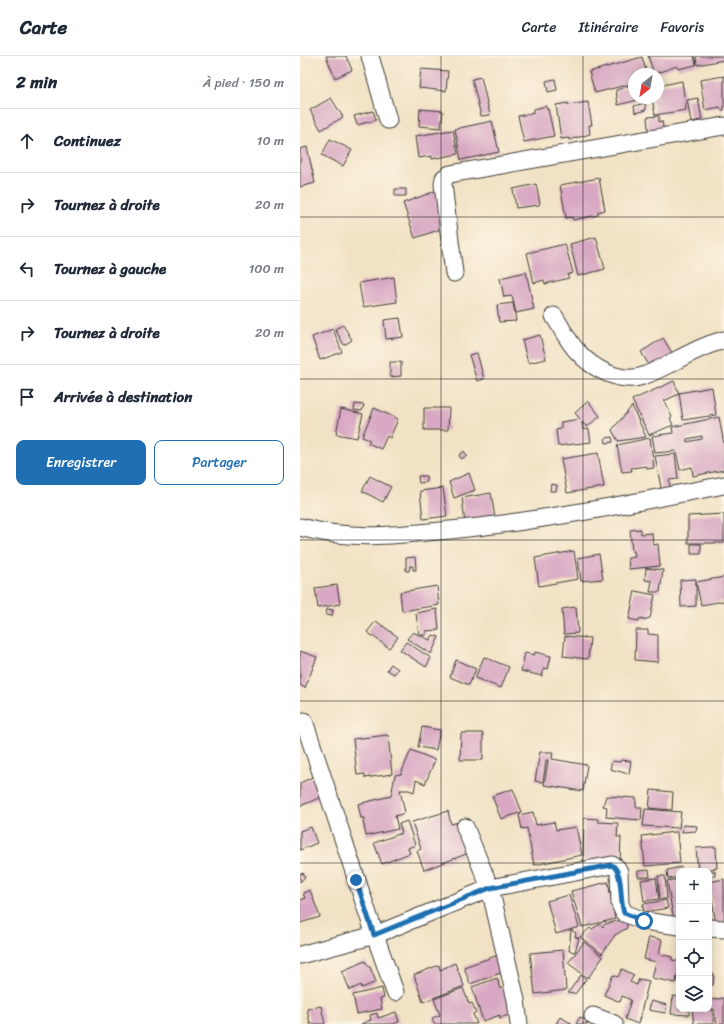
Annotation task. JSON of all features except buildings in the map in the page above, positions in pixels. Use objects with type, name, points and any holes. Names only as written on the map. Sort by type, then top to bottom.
[{"type":"street","points":[[370,56],[388,120]]},
{"type":"street","points":[[454,273],[443,184],[444,178],[450,174],[724,126]]},
{"type":"street","points":[[554,316],[578,352],[593,366],[612,376],[629,378],[642,376],[685,355],[724,340]]},
{"type":"street","points":[[300,527],[319,532],[353,536],[390,536],[460,529],[620,506],[724,484]]},
{"type":"street","points":[[304,721],[374,935],[395,992]]},
{"type":"street","points":[[465,827],[490,888],[516,1000],[519,1024]]},
{"type":"street","points":[[300,955],[374,935],[490,888],[612,865],[619,872],[620,904],[624,913],[644,921],[676,926]]},
{"type":"street","points":[[712,928],[724,929]]},
{"type":"street","points":[[593,1016],[614,1024]]},
{"type":"route","points":[[356,880],[374,935],[490,888],[612,865],[619,872],[620,904],[624,913],[644,921]]}]
